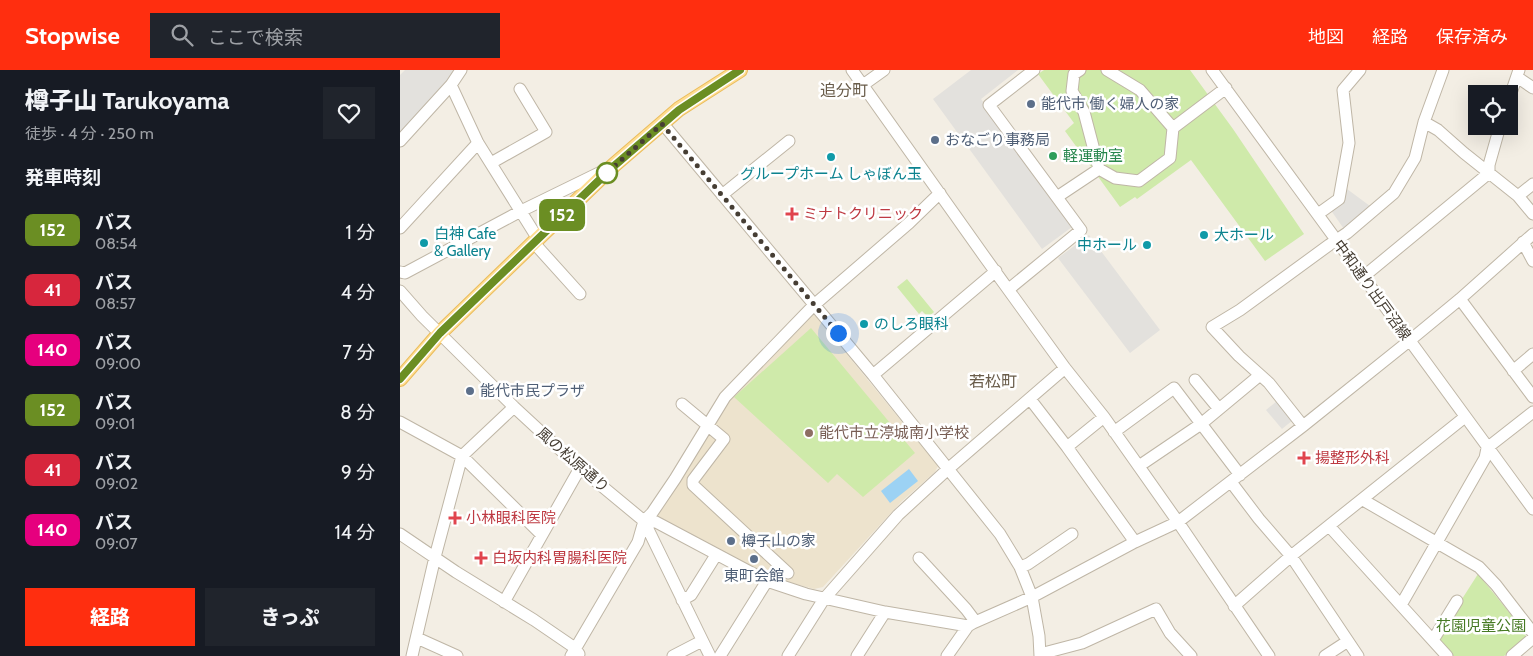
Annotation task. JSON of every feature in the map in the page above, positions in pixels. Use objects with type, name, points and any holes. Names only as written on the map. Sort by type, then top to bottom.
[{"type":"main road","points":[[400,379],[440,333],[614,166],[679,110],[740,70]]},
{"type":"street","points":[[400,141],[451,86],[462,70]]},
{"type":"street","points":[[852,70],[1065,368],[1104,417],[1139,466],[1265,654]]},
{"type":"street","points":[[863,85],[884,70]]},
{"type":"street","points":[[1009,289],[1081,230],[989,105],[1034,70]]},
{"type":"street","points":[[1080,70],[1074,74],[1072,92],[1084,112],[1099,169],[1115,178],[1139,181],[1170,158],[1173,128],[1140,90],[1106,70]]},
{"type":"street","name":"中和通り出戸沼線","points":[[1212,70],[1533,510]]},
{"type":"street","points":[[1318,214],[1339,199],[1348,143],[1343,90],[1360,70]]},
{"type":"street","points":[[1303,426],[1269,383],[1239,356],[1212,327],[1240,310],[1348,233],[1394,193],[1415,158],[1424,122],[1443,70]]},
{"type":"street","points":[[1518,74],[1533,88]]},
{"type":"street","points":[[451,86],[478,143],[520,211],[536,241],[580,294]]},
{"type":"street","points":[[1173,128],[1226,88]]},
{"type":"street","points":[[491,163],[546,132],[520,89]]},
{"type":"street","points":[[1424,122],[1438,130],[1518,196],[1533,214]]},
{"type":"street","points":[[662,124],[873,375],[1000,534],[1020,567],[1032,597],[1039,636],[1040,655],[1082,643],[1156,609],[1170,633],[1191,656]]},
{"type":"street","points":[[1489,172],[1489,165],[1497,135]]},
{"type":"street","points":[[722,195],[789,141]]},
{"type":"street","points":[[400,228],[478,143]]},
{"type":"street","points":[[403,272],[520,211],[614,166]]},
{"type":"street","points":[[1057,197],[1099,169]]},
{"type":"street","points":[[1363,277],[1489,172]]},
{"type":"street","points":[[1518,196],[1533,184]]},
{"type":"street","points":[[400,534],[534,620],[575,653],[638,542],[644,521],[652,513],[675,479],[725,397],[814,305],[909,223],[940,193]]},
{"type":"street","points":[[947,656],[972,624],[1032,597],[1134,542],[1178,522],[1303,426],[1409,341],[1460,299],[1533,234]]},
{"type":"street","points":[[1523,242],[1533,261]]},
{"type":"street","points":[[873,375],[996,271]]},
{"type":"street","name":"風の松原通り","points":[[400,290],[422,316],[514,408],[580,468],[644,521],[710,656]]},
{"type":"street","points":[[1460,299],[1533,397]]},
{"type":"street","points":[[1513,371],[1533,354]]},
{"type":"street","points":[[788,656],[824,599],[898,515],[1065,368]]},
{"type":"street","points":[[1139,466],[1201,424],[1260,376]]},
{"type":"street","points":[[1195,380],[1219,409]]},
{"type":"street","points":[[1114,432],[1174,388],[1201,424],[1259,518],[1291,556],[1358,656]]},
{"type":"street","points":[[1030,399],[1067,447],[1134,542]]},
{"type":"street","points":[[682,404],[724,438],[693,484],[788,573]]},
{"type":"street","points":[[412,656],[435,556],[462,456],[514,408]]},
{"type":"street","points":[[1401,606],[1485,458],[1487,448],[1533,412]]},
{"type":"street","points":[[1067,447],[1104,417]]},
{"type":"street","points":[[1234,606],[1291,556],[1465,417]]},
{"type":"street","points":[[400,422],[462,456],[542,535]]},
{"type":"street","points":[[504,602],[580,468]]},
{"type":"street","points":[[1362,500],[1479,567],[1496,585],[1533,633]]},
{"type":"street","points":[[644,521],[656,522],[767,581],[824,599],[885,612],[972,624]]},
{"type":"street","points":[[1329,526],[1447,656]]},
{"type":"street","points":[[1020,567],[1028,564],[1072,534]]},
{"type":"street","points":[[682,600],[691,595],[716,555]]},
{"type":"street","points":[[919,558],[966,609],[972,624]]},
{"type":"street","points":[[720,656],[767,581]]},
{"type":"street","points":[[1433,640],[1457,601]]},
{"type":"street","points":[[857,656],[885,612]]},
{"type":"street","points":[[417,638],[457,656]]},
{"type":"street","points":[[1512,656],[1533,638]]},
{"type":"street","points":[[673,656],[702,641]]},
{"type":"street","points":[[1325,656],[1348,641]]},
{"type":"shaded area","points":[[405,70],[455,70],[400,135],[400,75]]},
{"type":"shaded area","points":[[971,70],[1018,70],[981,99],[1072,227],[1042,249],[933,99]]},
{"type":"shaded area","points":[[1347,189],[1370,206],[1344,229],[1330,209],[1341,200]]},
{"type":"shaded area","points":[[1089,235],[1160,330],[1130,353],[1058,258]]},
{"type":"shaded area","name":"能代市立渟城南小学校","points":[[814,314],[938,466],[935,472],[901,502],[823,587],[814,589],[789,582],[734,560],[656,517],[727,401]]},
{"type":"shaded area","points":[[1277,401],[1293,420],[1282,429],[1266,410]]},
{"type":"green space","points":[[1044,70],[1190,70],[1233,129],[1304,234],[1265,261],[1191,160],[1137,199],[1135,197],[1120,207],[1065,131],[1074,123],[1038,74]]},
{"type":"green space","points":[[907,279],[934,312],[928,317],[922,311],[919,314],[897,287]]},
{"type":"green space","points":[[811,328],[915,453],[863,497],[837,474],[828,483],[734,397]]},
{"type":"green space","name":"花園児童公園","points":[[1478,574],[1526,633],[1525,639],[1504,656],[1453,656],[1437,638]]},
{"type":"water","points":[[909,469],[918,481],[890,503],[881,491]]},
{"type":"bus line","name":"152","points":[[400,379],[440,333],[614,166],[679,110],[740,70]]},
{"type":"place","name":"能代市 働く婦人の家","points":[[1031,104]]},
{"type":"place","name":"おなごり事務局","points":[[935,140]]},
{"type":"place","name":"軽運動室","points":[[1053,156]]},
{"type":"place","name":"グループホーム しゃぼん玉","points":[[831,157]]},
{"type":"place","name":"ミナトクリニック","points":[[792,214]]},
{"type":"place","name":"大ホール","points":[[1204,235]]},
{"type":"place","name":"白神 Cafe & Gallery","points":[[424,243]]},
{"type":"place","name":"中ホール","points":[[1147,245]]},
{"type":"place","name":"のしろ眼科","points":[[864,324]]},
{"type":"place","name":"能代市民プラザ","points":[[470,391]]},
{"type":"place","name":"能代市立渟城南小学校","points":[[809,433]]},
{"type":"place","name":"揚整形外科","points":[[1304,458]]},
{"type":"place","name":"小林眼科医院","points":[[455,518]]},
{"type":"place","name":"樽子山の家","points":[[731,541]]},
{"type":"place","name":"白坂内科胃腸科医院","points":[[481,558]]},
{"type":"place","name":"東町会館","points":[[754,559]]},
{"type":"district","name":"追分町","points":[[844,90]]},
{"type":"district","name":"若松町","points":[[993,381]]},
{"type":"route","points":[[607,173],[601,178],[662,124],[838,333]]}]
